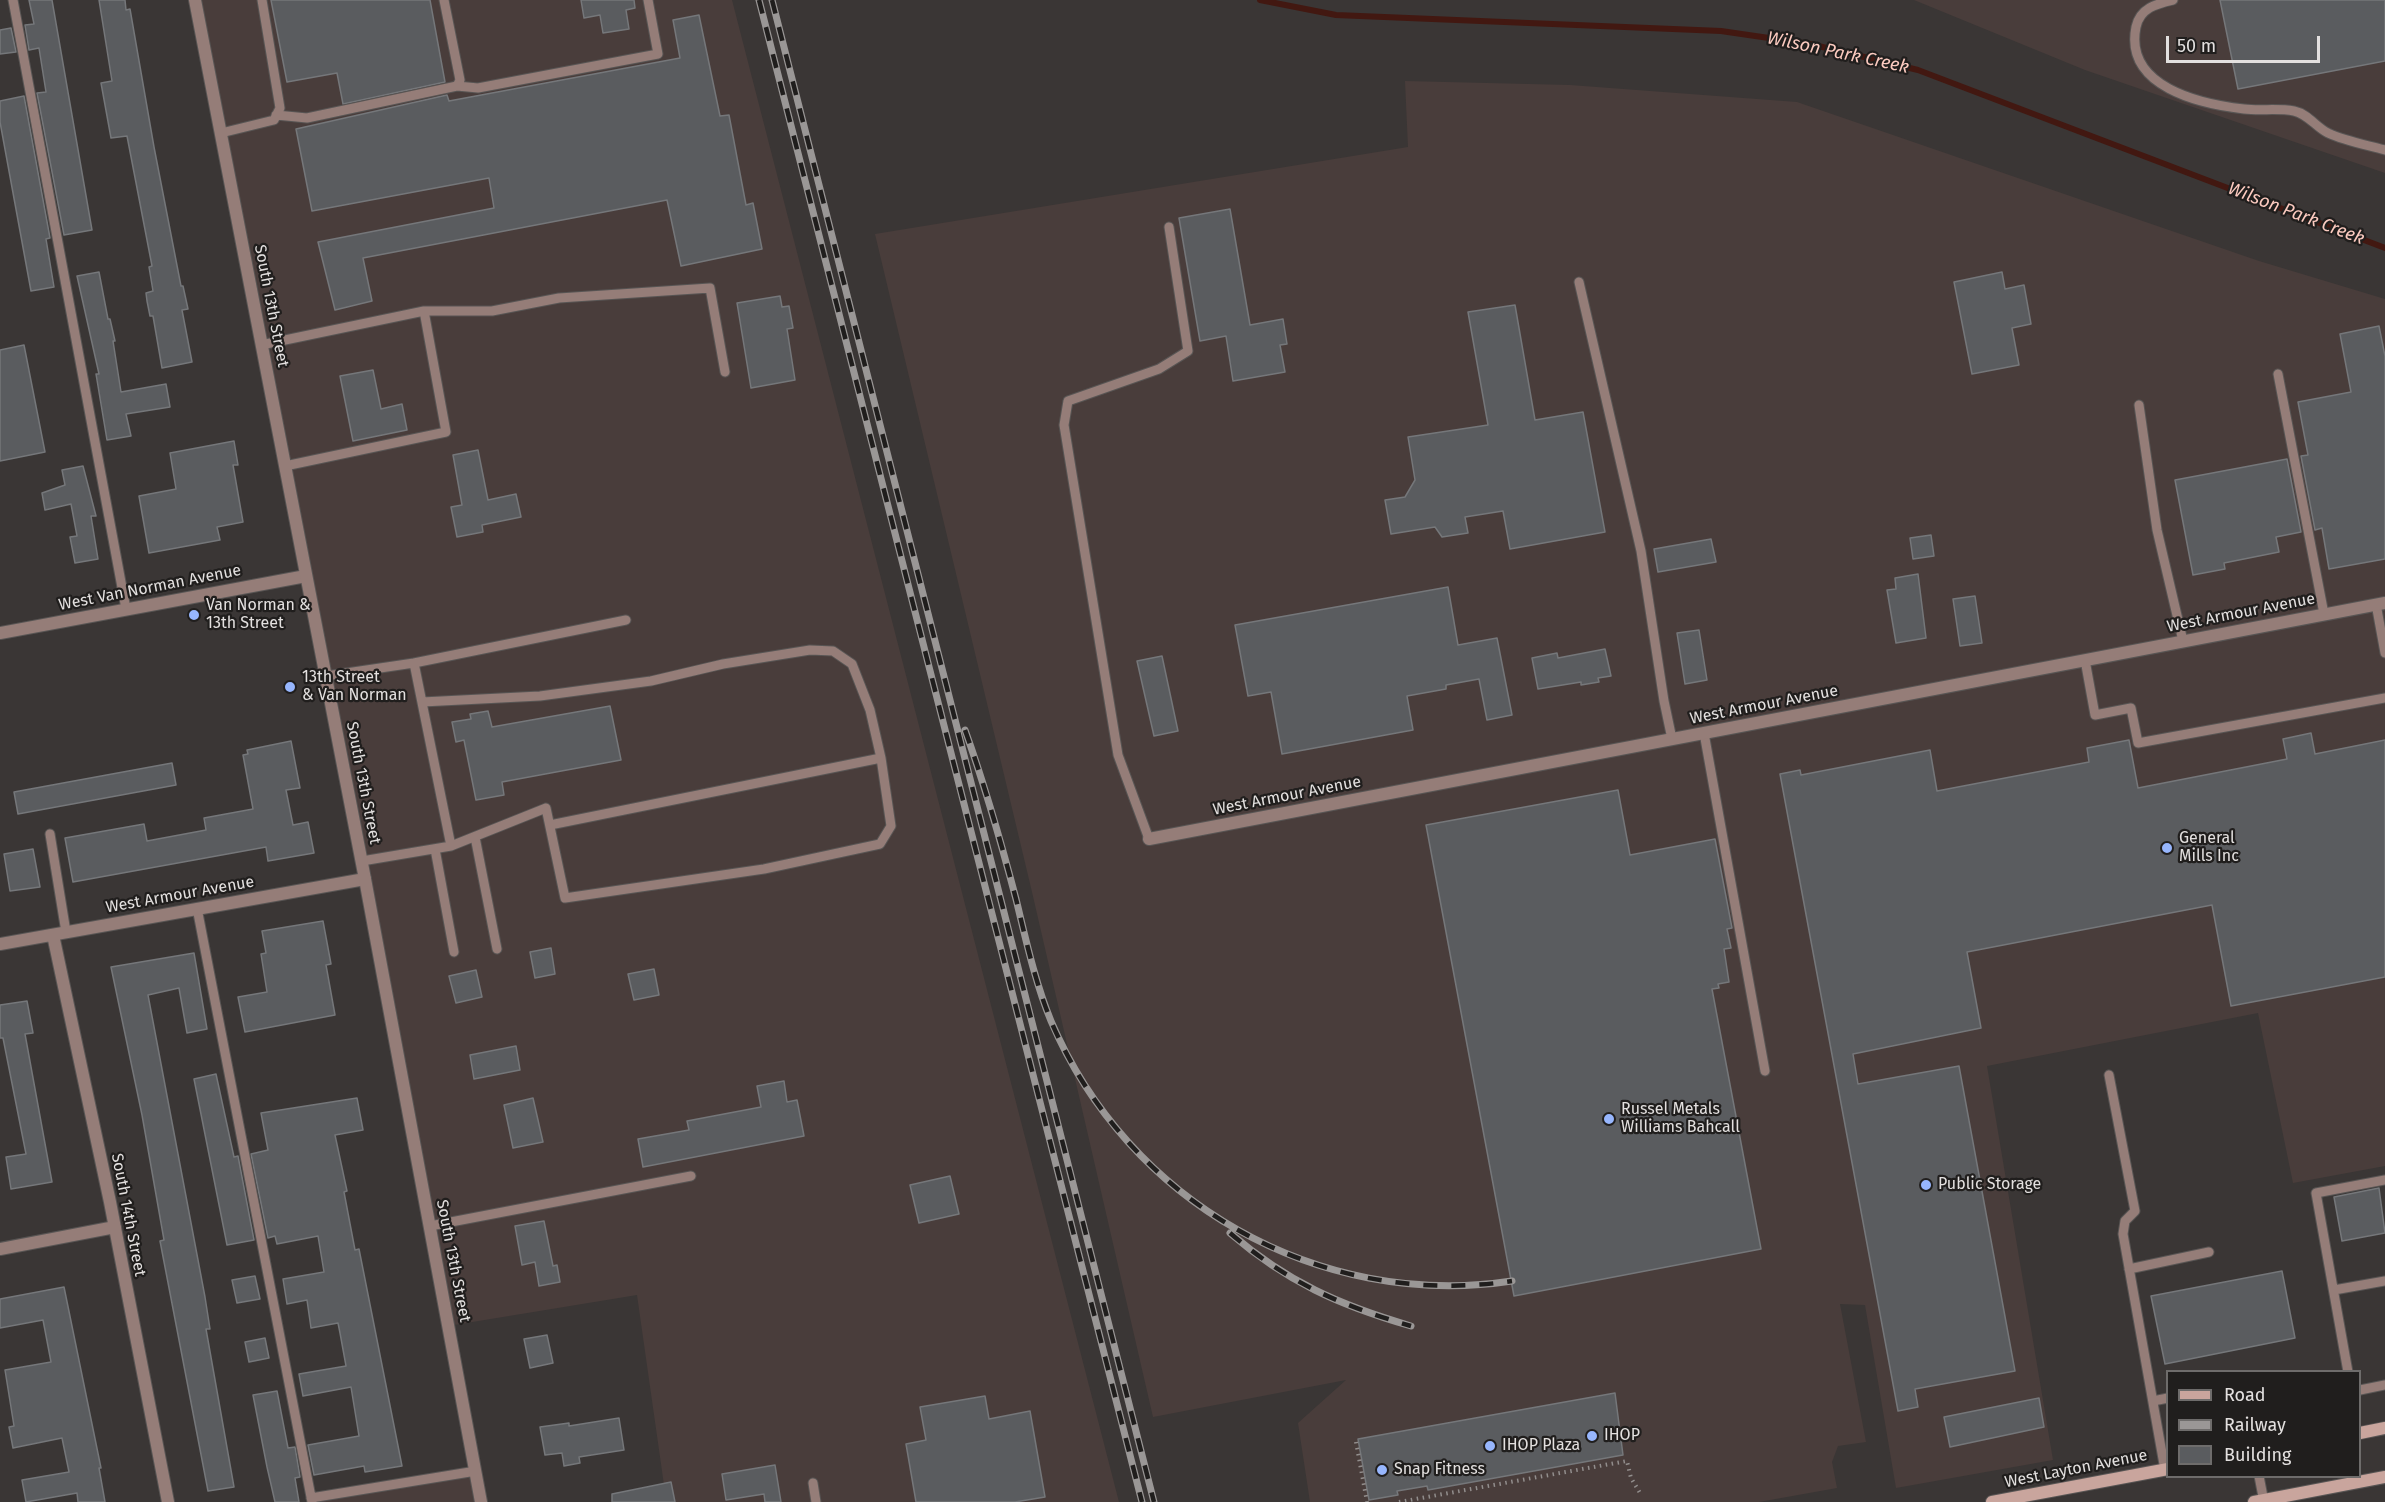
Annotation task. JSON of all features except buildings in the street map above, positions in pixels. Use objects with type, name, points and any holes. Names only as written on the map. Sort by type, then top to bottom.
[{"type":"main road","points":[[2361,1433],[2385,1428]]},
{"type":"main road","name":"West Layton Avenue","points":[[1992,1502],[2166,1469]]},
{"type":"main road","points":[[2260,1501],[2385,1477]]},
{"type":"street","name":"South 13th Street","points":[[195,0],[362,861],[481,1502]]},
{"type":"street","name":"West Van Norman Avenue","points":[[0,633],[306,576]]},
{"type":"street","name":"West Armour Avenue","points":[[1149,839],[2380,603]]},
{"type":"street","name":"West Armour Avenue","points":[[0,944],[365,879]]},
{"type":"street","name":"South 14th Street","points":[[53,934],[115,1227],[168,1502]]},
{"type":"street","points":[[0,1249],[115,1227]]},
{"type":"lane","points":[[13,0],[126,609]]},
{"type":"lane","points":[[221,133],[274,120],[281,103],[262,0]]},
{"type":"lane","points":[[444,0],[460,80],[458,86]]},
{"type":"lane","points":[[276,115],[307,118],[458,86],[478,88],[658,54],[648,0]]},
{"type":"lane","points":[[2173,0],[2153,4],[2138,18],[2134,36],[2135,54],[2145,70],[2163,86],[2202,103],[2247,109],[2297,111],[2328,133],[2385,150]]},
{"type":"lane","points":[[1149,839],[1118,755],[1064,425],[1068,401],[1159,369],[1188,351],[1169,226]]},
{"type":"lane","points":[[1579,282],[1641,551],[1672,739]]},
{"type":"lane","points":[[261,345],[424,311],[492,311],[559,298],[710,288],[725,372]]},
{"type":"lane","points":[[285,466],[446,432],[424,311]]},
{"type":"lane","points":[[2278,374],[2324,614]]},
{"type":"lane","points":[[2139,405],[2157,530],[2183,641]]},
{"type":"lane","points":[[2380,603],[2385,653]]},
{"type":"lane","points":[[326,676],[414,663],[626,620]]},
{"type":"lane","points":[[362,861],[451,846],[546,808],[565,898],[764,869],[880,844],[891,826],[881,758],[870,710],[852,664],[833,651],[810,650],[723,664],[651,681],[540,696],[422,702]]},
{"type":"lane","points":[[2085,660],[2095,715],[2131,708],[2138,743],[2385,698]]},
{"type":"lane","points":[[414,663],[451,846]]},
{"type":"lane","points":[[1704,733],[1765,1071]]},
{"type":"lane","points":[[550,825],[881,758]]},
{"type":"lane","points":[[50,834],[66,932]]},
{"type":"lane","points":[[475,837],[497,949]]},
{"type":"lane","points":[[435,849],[454,952]]},
{"type":"lane","points":[[197,908],[311,1500],[476,1471]]},
{"type":"lane","points":[[2109,1075],[2135,1211],[2125,1221],[2123,1234],[2166,1469]]},
{"type":"lane","points":[[429,1226],[691,1176]]},
{"type":"lane","points":[[2348,1370],[2316,1193],[2385,1180]]},
{"type":"lane","points":[[2129,1269],[2209,1252]]},
{"type":"lane","points":[[2334,1290],[2385,1281]]},
{"type":"lane","points":[[2361,1390],[2385,1385]]},
{"type":"lane","points":[[2153,1401],[2166,1398]]},
{"type":"lane","points":[[2259,1478],[2260,1501]]},
{"type":"lane","points":[[813,1483],[816,1502]]},
{"type":"path","points":[[1356,1442],[1367,1502]]},
{"type":"path","points":[[1399,1502],[1627,1461],[1631,1478],[1640,1493]]},
{"type":"shaded area","points":[[195,0],[732,0],[1119,1502],[609,1502],[665,1492],[637,1295],[448,1326]]},
{"type":"shaded area","points":[[1914,0],[2385,0],[2385,173],[2085,70]]},
{"type":"shaded area","points":[[1405,81],[1570,85],[1797,102],[2259,261],[2385,299],[2385,1166],[2293,1183],[2258,1013],[1987,1066],[2053,1460],[1896,1488],[1865,1305],[1840,1304],[1866,1442],[1838,1446],[1832,1462],[1837,1488],[1759,1502],[1310,1502],[1298,1423],[1346,1380],[1153,1417],[1032,892],[875,234],[1408,147]]},
{"type":"shaded area","points":[[475,1466],[481,1502],[312,1502],[311,1498]]},
{"type":"waterway","name":"Wilson Park Creek","points":[[1260,0],[1336,15],[1721,31],[1810,44],[1918,70],[2385,248]]},
{"type":"railway","points":[[759,0],[1142,1502]]},
{"type":"railway","points":[[772,0],[1154,1502]]},
{"type":"railway","points":[[965,730],[992,814],[1045,1006],[1085,1085],[1128,1142],[1180,1190],[1238,1230],[1301,1259],[1369,1278],[1440,1286],[1512,1281]]},
{"type":"railway","points":[[1230,1233],[1272,1265],[1315,1290],[1360,1310],[1411,1326]]},
{"type":"place","name":"Van Norman & 13th Street","points":[[194,615]]},
{"type":"place","name":"13th Street & Van Norman","points":[[290,687]]},
{"type":"place","name":"General Mills Inc","points":[[2167,848]]},
{"type":"place","name":"Russel Metals Williams Bahcall","points":[[1609,1119]]},
{"type":"place","name":"Public Storage","points":[[1926,1185]]},
{"type":"place","name":"IHOP","points":[[1592,1436]]},
{"type":"place","name":"IHOP Plaza","points":[[1490,1446]]},
{"type":"place","name":"Snap Fitness","points":[[1382,1470]]}]
